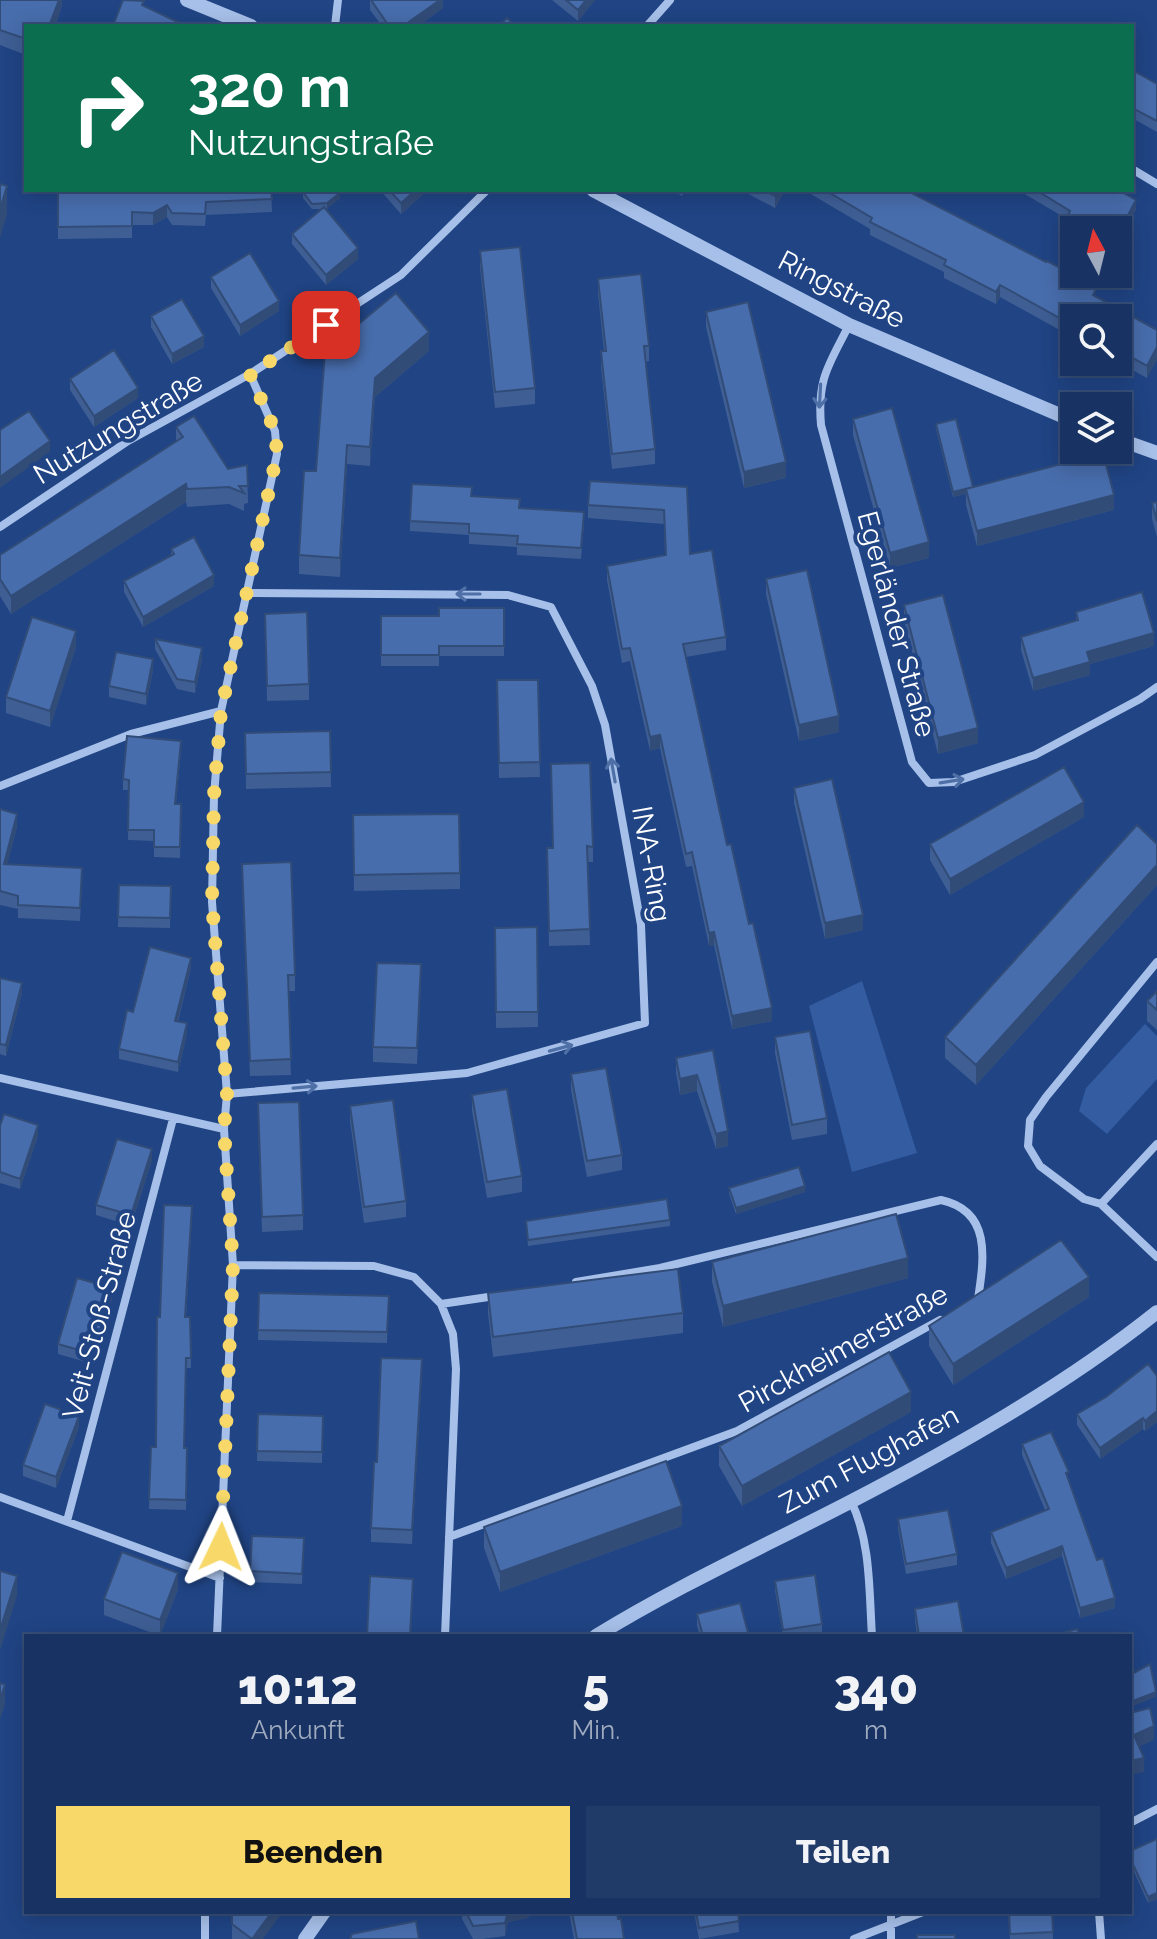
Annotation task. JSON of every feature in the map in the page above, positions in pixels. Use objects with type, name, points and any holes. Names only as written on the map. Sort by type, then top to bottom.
[{"type":"street","points":[[187,0],[246,24]]},
{"type":"street","points":[[335,24],[338,0]]},
{"type":"street","points":[[649,24],[670,0]]},
{"type":"street","points":[[1134,170],[1157,184]]},
{"type":"street","name":"Nutzungstraße","points":[[0,527],[128,441],[250,374],[401,275],[485,192]]},
{"type":"street","name":"Ringstraße","points":[[597,192],[849,325],[1060,415]]},
{"type":"street","name":"Egerländer Straße","points":[[849,325],[821,380],[821,425],[912,762],[929,783],[954,782],[1035,755],[1157,687]]},
{"type":"street","points":[[217,1634],[233,1265],[224,1129],[227,1094],[212,902],[214,795],[221,711],[277,454],[275,431],[250,374]]},
{"type":"street","points":[[1132,444],[1157,453]]},
{"type":"street","name":"INA-Ring","points":[[227,1094],[467,1073],[645,1023],[641,925],[605,725],[592,686],[551,607],[508,595],[245,593]]},
{"type":"street","points":[[0,786],[131,734],[221,711]]},
{"type":"street","points":[[1157,962],[1030,1120],[1028,1146],[1040,1166],[1084,1199],[1101,1204],[1157,1257]]},
{"type":"street","points":[[0,1078],[224,1129]]},
{"type":"street","name":"Veit-Stoß-Straße","points":[[67,1521],[173,1119]]},
{"type":"street","points":[[1101,1204],[1157,1144]]},
{"type":"street","name":"Pirckheimerstraße","points":[[565,1284],[660,1268],[941,1200],[958,1204],[971,1216],[984,1246],[978,1299],[965,1306]]},
{"type":"street","points":[[233,1265],[374,1266],[414,1277],[441,1304],[453,1334],[456,1369],[445,1634]]},
{"type":"street","points":[[441,1304],[502,1295]]},
{"type":"street","name":"Zum Flughafen","points":[[599,1634],[650,1602],[851,1501],[1003,1416],[1116,1344],[1157,1312]]},
{"type":"street","name":"Pirckheimerstraße","points":[[449,1537],[737,1431],[952,1313]]},
{"type":"street","points":[[0,1497],[220,1578]]},
{"type":"street","points":[[851,1501],[861,1521],[872,1634]]},
{"type":"street","points":[[1132,1822],[1157,1809]]},
{"type":"street","points":[[205,1914],[205,1939]]},
{"type":"street","points":[[305,1939],[323,1914]]},
{"type":"street","points":[[891,1914],[891,1939]]},
{"type":"street","points":[[854,1939],[918,1914]]},
{"type":"street","points":[[1099,1914],[1101,1939]]},
{"type":"shaded area","points":[[862,981],[917,1153],[852,1172],[809,1006]]},
{"type":"shaded area","points":[[1145,1024],[1157,1036],[1157,1079],[1107,1134],[1079,1111],[1086,1088]]},
{"type":"building","points":[[0,0],[59,0],[50,24],[24,24],[24,38],[0,30]]},
{"type":"building","points":[[123,0],[144,1],[142,5],[182,24],[114,24]]},
{"type":"building","points":[[371,0],[440,0],[406,24],[388,24]]},
{"type":"building","points":[[566,0],[586,0],[578,10]]},
{"type":"building","points":[[1134,71],[1157,84],[1157,121],[1134,109]]},
{"type":"building","points":[[0,184],[7,186],[0,209]]},
{"type":"building","points":[[58,192],[271,192],[272,199],[206,202],[205,214],[172,213],[167,205],[153,213],[132,212],[132,226],[58,227]]},
{"type":"building","points":[[303,192],[340,193],[327,203],[312,204]]},
{"type":"building","points":[[391,192],[414,192],[401,203]]},
{"type":"building","points":[[828,192],[910,192],[1060,268],[1060,288],[1096,288],[1093,295],[1109,304],[1060,304],[1060,318],[1000,285],[996,292],[944,265],[946,260],[870,222],[872,218]]},
{"type":"building","points":[[1039,192],[1122,192],[1136,200],[1128,216],[1068,216],[1070,211]]},
{"type":"building","points":[[324,207],[358,248],[326,275],[292,234]]},
{"type":"building","points":[[520,247],[535,388],[495,392],[480,251]]},
{"type":"building","points":[[250,253],[279,301],[240,325],[211,277]]},
{"type":"building","points":[[641,274],[649,346],[644,346],[655,449],[612,454],[601,351],[606,351],[598,279]]},
{"type":"building","points":[[396,293],[429,332],[375,378],[370,447],[347,445],[340,558],[299,555],[304,471],[316,471],[325,352]]},
{"type":"building","points":[[182,299],[204,336],[172,354],[151,316]]},
{"type":"building","points":[[748,302],[786,462],[744,472],[706,312]]},
{"type":"building","points":[[1132,316],[1157,330],[1157,347],[1147,366],[1132,358]]},
{"type":"building","points":[[114,350],[138,388],[94,416],[70,379]]},
{"type":"building","points":[[892,408],[929,542],[890,553],[853,419]]},
{"type":"building","points":[[29,411],[50,441],[0,477],[0,430]]},
{"type":"building","points":[[194,416],[228,469],[247,465],[248,486],[239,486],[244,493],[229,487],[187,489],[186,484],[11,596],[0,579],[0,555],[183,437],[176,427]]},
{"type":"building","points":[[956,419],[973,487],[953,492],[936,424]]},
{"type":"building","points":[[1061,464],[1106,464],[1114,495],[977,531],[966,489]]},
{"type":"building","points":[[590,481],[687,487],[690,554],[712,550],[726,637],[683,644],[727,845],[731,844],[749,924],[753,923],[772,1008],[732,1016],[714,932],[709,933],[692,852],[686,854],[660,735],[650,737],[630,648],[622,649],[607,566],[666,555],[664,510],[588,505]]},
{"type":"building","points":[[412,484],[472,487],[471,496],[520,499],[519,508],[584,512],[581,548],[517,544],[518,536],[469,533],[469,524],[410,521]]},
{"type":"building","points":[[1157,502],[1157,521],[1152,503]]},
{"type":"building","points":[[194,537],[214,575],[143,617],[124,581],[174,554],[171,549]]},
{"type":"building","points":[[807,570],[839,716],[799,725],[766,579]]},
{"type":"building","points":[[1142,592],[1154,633],[1087,652],[1090,662],[1033,678],[1021,637],[1078,620],[1076,612]]},
{"type":"building","points":[[943,595],[978,728],[938,738],[904,605]]},
{"type":"building","points":[[439,608],[504,608],[504,646],[439,646],[439,655],[381,655],[381,616],[439,616]]},
{"type":"building","points":[[307,612],[309,684],[267,686],[265,614]]},
{"type":"building","points":[[32,617],[76,631],[50,711],[6,697]]},
{"type":"building","points":[[155,639],[202,648],[195,682],[177,679]]},
{"type":"building","points":[[116,652],[153,659],[146,694],[109,686]]},
{"type":"building","points":[[497,680],[538,680],[540,762],[499,763]]},
{"type":"building","points":[[330,731],[331,772],[246,774],[245,733]]},
{"type":"building","points":[[127,736],[181,741],[175,804],[181,804],[180,847],[154,847],[154,830],[128,830],[129,780],[123,779]]},
{"type":"building","points":[[590,763],[593,847],[587,846],[590,929],[549,931],[547,848],[553,848],[551,764]]},
{"type":"building","points":[[1064,767],[1084,802],[950,879],[930,844]]},
{"type":"building","points":[[832,779],[863,915],[825,923],[794,788]]},
{"type":"building","points":[[0,809],[17,814],[4,864],[82,868],[80,908],[18,905],[18,896],[0,891]]},
{"type":"building","points":[[459,814],[460,873],[354,875],[353,815]]},
{"type":"building","points":[[1137,825],[1157,844],[1157,865],[976,1065],[945,1037]]},
{"type":"building","points":[[291,862],[295,975],[288,975],[291,1059],[250,1061],[242,864]]},
{"type":"building","points":[[119,885],[171,886],[170,918],[118,917]]},
{"type":"building","points":[[537,927],[538,1012],[496,1012],[495,928]]},
{"type":"building","points":[[150,947],[191,958],[175,1021],[187,1023],[178,1062],[119,1049],[127,1010],[133,1012]]},
{"type":"building","points":[[377,963],[421,964],[417,1048],[373,1047]]},
{"type":"building","points":[[0,978],[22,983],[6,1045],[0,1044]]},
{"type":"building","points":[[1157,991],[1157,1010],[1147,1001]]},
{"type":"building","points":[[810,1031],[827,1118],[792,1125],[775,1037]]},
{"type":"building","points":[[713,1050],[728,1131],[716,1134],[697,1075],[680,1079],[676,1058]]},
{"type":"building","points":[[606,1068],[622,1155],[587,1161],[571,1074]]},
{"type":"building","points":[[507,1089],[522,1176],[487,1182],[472,1095]]},
{"type":"building","points":[[393,1100],[406,1201],[364,1207],[350,1106]]},
{"type":"building","points":[[299,1102],[303,1215],[262,1217],[258,1103]]},
{"type":"building","points":[[4,1114],[38,1125],[20,1179],[0,1172],[0,1126]]},
{"type":"building","points":[[117,1139],[152,1149],[131,1215],[96,1205]]},
{"type":"building","points":[[799,1167],[805,1186],[736,1208],[729,1188]]},
{"type":"building","points":[[667,1199],[670,1220],[528,1240],[526,1221]]},
{"type":"building","points":[[164,1205],[192,1206],[185,1317],[190,1317],[191,1358],[186,1358],[186,1500],[149,1499],[151,1447],[156,1447],[157,1317],[160,1317]]},
{"type":"building","points":[[896,1214],[908,1258],[723,1306],[712,1262]]},
{"type":"building","points":[[1061,1240],[1089,1277],[953,1364],[929,1326]]},
{"type":"building","points":[[678,1269],[683,1313],[493,1337],[488,1293]]},
{"type":"building","points":[[77,1278],[112,1288],[93,1354],[58,1344]]},
{"type":"building","points":[[259,1293],[389,1296],[387,1332],[258,1330]]},
{"type":"building","points":[[889,1352],[911,1392],[742,1486],[719,1446]]},
{"type":"building","points":[[381,1358],[422,1359],[412,1530],[371,1528]]},
{"type":"building","points":[[1148,1364],[1157,1376],[1157,1411],[1100,1448],[1077,1414],[1106,1397]]},
{"type":"building","points":[[45,1404],[79,1416],[56,1477],[23,1465]]},
{"type":"building","points":[[258,1414],[323,1416],[322,1452],[257,1451]]},
{"type":"building","points":[[1051,1432],[1069,1472],[1066,1473],[1097,1560],[1103,1558],[1115,1598],[1080,1608],[1062,1546],[1006,1568],[991,1532],[1049,1509],[1022,1444]]},
{"type":"building","points":[[666,1461],[682,1506],[500,1572],[484,1527]]},
{"type":"building","points":[[948,1510],[957,1554],[906,1564],[898,1519]]},
{"type":"building","points":[[252,1536],[304,1538],[302,1574],[250,1571]]},
{"type":"building","points":[[122,1552],[178,1573],[160,1620],[104,1599]]},
{"type":"building","points":[[0,1571],[17,1576],[0,1630]]},
{"type":"building","points":[[815,1575],[822,1624],[783,1630],[775,1581]]},
{"type":"building","points":[[370,1576],[413,1579],[410,1634],[367,1634]]},
{"type":"building","points":[[958,1601],[964,1634],[919,1634],[915,1609]]},
{"type":"building","points":[[740,1603],[748,1634],[702,1634],[697,1614]]},
{"type":"building","points":[[1077,1629],[1079,1634],[1059,1634]]},
{"type":"building","points":[[1150,1664],[1156,1692],[1133,1701],[1132,1674]]},
{"type":"building","points":[[1150,1708],[1154,1726],[1134,1735],[1144,1758],[1132,1761],[1132,1712]]},
{"type":"building","points":[[1157,1839],[1157,1893],[1148,1897],[1132,1862],[1132,1850]]},
{"type":"building","points":[[232,1914],[271,1914],[252,1939],[232,1924]]},
{"type":"building","points":[[467,1914],[507,1914],[505,1923],[473,1926]]},
{"type":"building","points":[[572,1914],[617,1914],[618,1919],[621,1919],[624,1939],[577,1939]]},
{"type":"building","points":[[696,1914],[738,1914],[739,1921],[699,1928]]},
{"type":"building","points":[[1009,1914],[1052,1914],[1053,1932],[1010,1934]]},
{"type":"building","points":[[416,1921],[419,1939],[350,1939],[352,1934]]},
{"type":"building","points":[[917,1935],[955,1935],[955,1939],[917,1939]]},
{"type":"route","points":[[221,1547],[233,1265],[224,1129],[227,1094],[212,902],[214,795],[221,711],[277,454],[275,431],[250,374],[326,325]]}]
